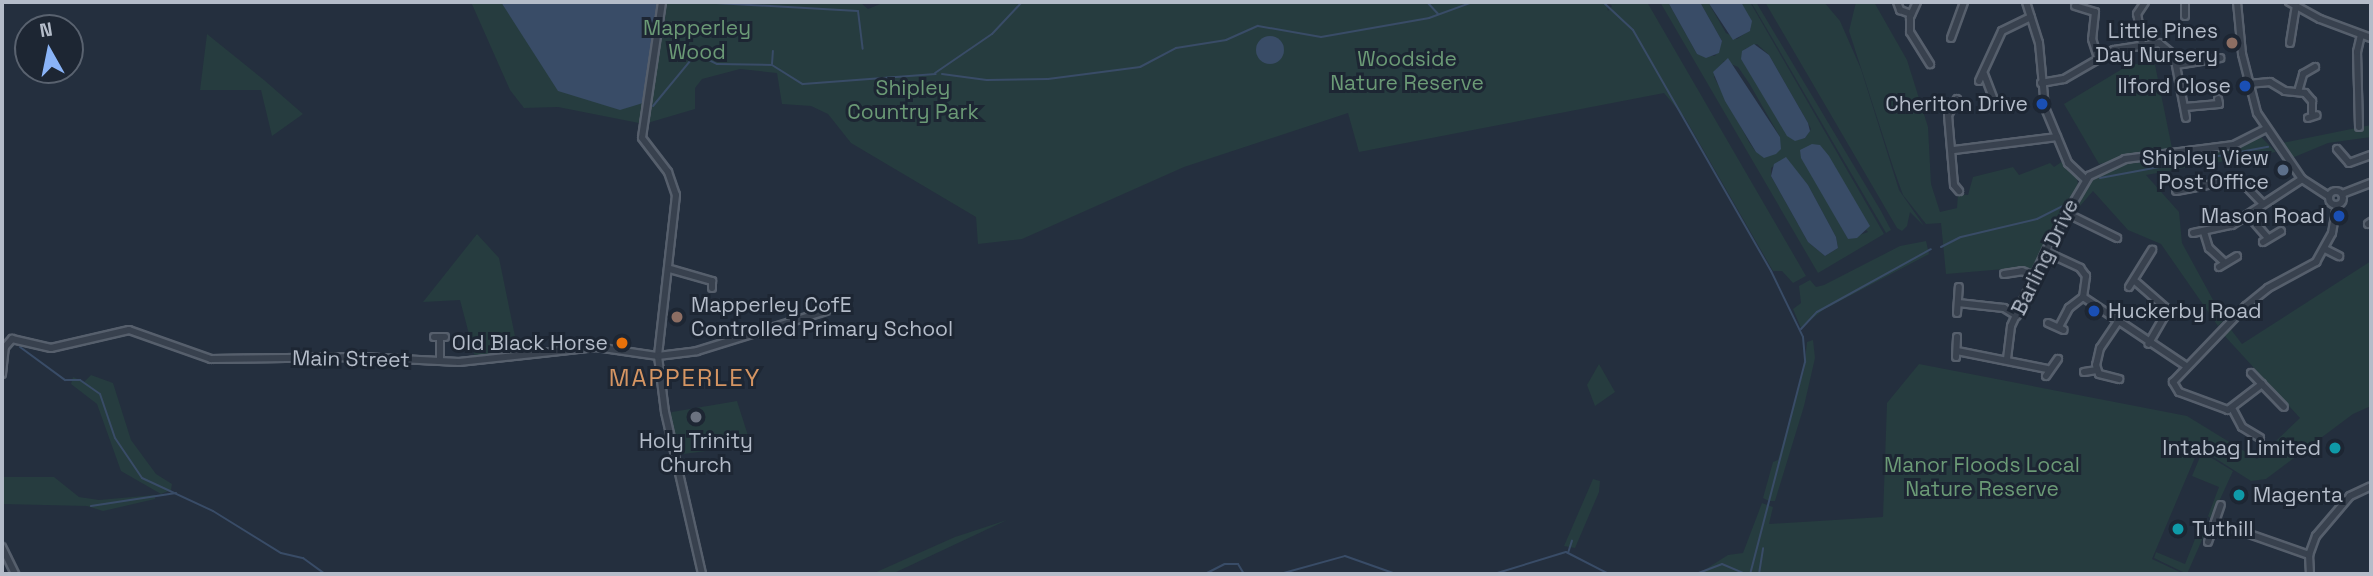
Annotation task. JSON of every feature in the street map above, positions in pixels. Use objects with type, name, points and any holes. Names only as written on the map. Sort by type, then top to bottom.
[{"type":"street","points":[[662,2],[641,133],[646,148],[673,183],[670,269],[658,356],[665,411],[702,574]]},
{"type":"street","points":[[1897,2],[1900,10],[1911,13]]},
{"type":"street","points":[[1917,2],[1911,13],[1912,37],[1930,65]]},
{"type":"street","points":[[1951,38],[1964,2]]},
{"type":"street","points":[[2026,2],[2039,43],[2041,83],[2057,137],[2068,163],[2085,178]]},
{"type":"street","points":[[2142,44],[2137,14],[2145,2]]},
{"type":"street","points":[[2185,2],[2188,13]]},
{"type":"street","points":[[2238,2],[2248,84],[2265,129],[2302,179],[2337,205]]},
{"type":"street","points":[[2288,2],[2371,38]]},
{"type":"street","points":[[2075,6],[2094,11],[2103,6]]},
{"type":"street","points":[[2288,37],[2297,6]]},
{"type":"street","points":[[2094,11],[2092,39],[2098,57]]},
{"type":"street","points":[[1979,81],[2002,31],[2031,17]]},
{"type":"street","points":[[2360,127],[2361,35]]},
{"type":"street","points":[[2041,83],[2064,79],[2098,57],[2142,44],[2165,45],[2176,65],[2186,118]]},
{"type":"street","points":[[2176,65],[2211,56],[2220,58]]},
{"type":"street","points":[[2298,92],[2302,74],[2311,66]]},
{"type":"street","points":[[1984,74],[1995,100]]},
{"type":"street","points":[[2248,84],[2270,82],[2298,92],[2310,98],[2313,115]]},
{"type":"street","points":[[1956,99],[1946,112],[1954,150],[1954,185],[1959,191]]},
{"type":"street","points":[[2185,107],[2219,104],[2218,99]]},
{"type":"street","name":"Barling Drive","points":[[2007,359],[2010,328],[2085,178],[2118,160],[2234,145],[2265,129]]},
{"type":"street","points":[[1954,150],[2005,143],[2033,144],[2057,137]]},
{"type":"street","points":[[2005,143],[2006,152]]},
{"type":"street","points":[[2337,149],[2350,166],[2371,155]]},
{"type":"street","points":[[2193,233],[2228,227],[2302,179]]},
{"type":"street","points":[[2176,191],[2188,193],[2241,180],[2262,203]]},
{"type":"street","points":[[2260,438],[2245,430],[2233,410],[2177,391],[2174,381],[2253,300],[2311,267],[2325,249],[2342,194],[2371,183]]},
{"type":"street","points":[[2328,197],[2335,190],[2342,194]]},
{"type":"street","points":[[2066,213],[2117,237]]},
{"type":"street","points":[[2248,215],[2266,240],[2281,230]]},
{"type":"street","points":[[2204,232],[2209,248],[2221,265],[2237,256]]},
{"type":"street","points":[[2325,249],[2339,256]]},
{"type":"street","points":[[2129,287],[2136,282],[2143,260],[2152,250]]},
{"type":"street","points":[[2046,252],[2082,270],[2087,281],[2083,297],[2069,308],[2061,328],[2048,323]]},
{"type":"street","points":[[670,269],[712,281],[712,288]]},
{"type":"street","points":[[2004,274],[2022,271],[2036,277]]},
{"type":"street","points":[[2136,282],[2167,305]]},
{"type":"street","points":[[1956,313],[1959,286]]},
{"type":"street","points":[[2083,297],[2148,344],[2186,366]]},
{"type":"street","points":[[2167,305],[2175,301]]},
{"type":"street","points":[[1958,303],[2004,308],[2017,316]]},
{"type":"street","points":[[2148,344],[2167,319],[2167,305]]},
{"type":"street","name":"Main Street","points":[[2,374],[8,340],[51,348],[129,330],[211,359],[361,357],[440,361],[586,347],[658,356],[720,344],[826,311]]},
{"type":"street","points":[[2097,370],[2099,352],[2117,323]]},
{"type":"street","points":[[439,337],[440,361]]},
{"type":"street","points":[[1957,337],[1956,354],[2007,359],[2046,373],[2058,359]]},
{"type":"street","points":[[2084,372],[2097,370],[2119,379]]},
{"type":"street","points":[[2251,373],[2284,407]]},
{"type":"street","points":[[2233,410],[2262,384]]},
{"type":"street","points":[[2270,406],[2277,400]]},
{"type":"street","points":[[2240,438],[2245,430]]},
{"type":"street","points":[[2310,574],[2309,555],[2336,510],[2355,492],[2371,486]]},
{"type":"street","points":[[2208,542],[2221,505]]},
{"type":"street","points":[[2215,522],[2309,555]]},
{"type":"street","points":[[2,547],[15,574]]},
{"type":"green space","points":[[471,2],[860,2],[868,9],[885,2],[1606,2],[1608,11],[1612,6],[1608,2],[1647,2],[1806,276],[1793,283],[1782,271],[1773,271],[1685,118],[1664,93],[1359,152],[1348,113],[1184,167],[1022,239],[978,244],[976,217],[851,143],[828,114],[811,106],[782,104],[777,73],[740,69],[702,79],[695,88],[695,109],[644,124],[558,107],[524,108],[510,90]]},
{"type":"green space","points":[[1660,2],[1668,2],[1697,54],[1715,56],[1722,41],[1700,2],[1708,2],[1726,33],[1737,39],[1751,29],[1741,2],[1750,2],[1884,234],[1818,273]],"holes":[[[1757,44],[1769,55],[1811,129],[1805,138],[1795,140],[1742,60],[1745,49]],[[1724,61],[1738,67],[1780,137],[1779,149],[1756,152],[1714,77]],[[1801,154],[1868,232],[1848,239]],[[1785,159],[1808,185],[1836,237],[1838,248],[1825,256],[1808,242],[1771,176],[1771,168]]]},
{"type":"green space","points":[[1751,2],[1756,2],[1881,211],[1891,230],[1886,233]]},
{"type":"green space","points":[[1765,2],[1824,2],[1840,21],[1861,69],[1899,190],[1924,226],[1910,212],[1907,226],[1902,231],[1897,228]]},
{"type":"green space","points":[[1856,2],[1874,2],[1907,60],[1928,127],[1931,184],[1940,212],[1957,208],[1958,194],[1968,195],[1973,177],[2013,167],[2019,175],[2050,163],[2054,167],[2063,161],[2076,175],[2078,184],[2033,272],[2016,268],[1946,274],[1941,223],[1926,224],[1903,195],[1894,170],[1849,31]]},
{"type":"green space","points":[[207,34],[303,114],[272,136],[261,90],[200,90]]},
{"type":"green space","points":[[2154,60],[2172,148],[2099,164],[2064,104],[2127,66]]},
{"type":"green space","points":[[2371,125],[2371,137],[2328,143],[2292,158],[2282,143]]},
{"type":"green space","points":[[2260,136],[2276,152],[2146,175],[2179,212],[2182,243],[2224,320],[2218,326],[2161,244],[2128,230],[2093,191],[2074,213],[2071,207],[2090,177],[2121,163],[2237,146]]},
{"type":"green space","points":[[477,234],[499,258],[518,351],[475,357],[460,300],[423,302]]},
{"type":"green space","points":[[1926,241],[1929,254],[1823,310],[1801,328],[1793,309],[1801,303],[1799,286],[1810,280],[1816,287],[1824,285],[1900,246]]},
{"type":"green space","name":"Manor Floods Local Nature Reserve","points":[[2371,261],[2371,406],[2353,414],[2266,479],[2251,481],[2199,448],[2152,559],[2184,574],[1698,574],[1728,555],[1743,553],[1762,503],[1773,507],[1769,524],[1883,517],[1887,403],[1919,364],[2187,416],[2257,459],[2300,418],[2222,333],[2229,327],[2242,344]]},
{"type":"green space","points":[[1813,340],[1815,358],[1804,406],[1775,501],[1769,501],[1763,498],[1773,462],[1778,460],[1804,370],[1807,342]]},
{"type":"green space","points":[[1599,364],[1615,392],[1595,406],[1587,385]]},
{"type":"green space","points":[[91,375],[113,383],[131,440],[156,474],[172,484],[171,490],[161,494],[121,471],[97,404],[71,384],[73,377],[84,382]]},
{"type":"green space","points":[[737,401],[751,445],[676,455],[669,418],[672,412]]},
{"type":"green space","points":[[2202,452],[2233,471],[2211,519],[2208,516],[2219,487],[2192,476]]},
{"type":"green space","points":[[2,477],[54,477],[79,497],[99,500],[155,495],[155,499],[103,511],[87,506],[2,504]]},
{"type":"green space","points":[[1593,479],[1600,481],[1599,492],[1575,548],[1564,546]]},
{"type":"green space","points":[[1007,520],[892,574],[872,574],[955,537]]},
{"type":"green space","points":[[2201,524],[2209,524],[2187,574],[2154,558],[2156,552],[2185,564]]},
{"type":"water","points":[[501,2],[659,2],[643,103],[620,110],[558,91]]},
{"type":"water","points":[[1668,2],[1700,2],[1722,41],[1719,53],[1706,58],[1697,54]]},
{"type":"water","points":[[1708,2],[1741,2],[1752,21],[1750,31],[1733,40]]},
{"type":"water","points":[[1270,36],[1280,40],[1284,50],[1280,60],[1270,64],[1260,60],[1256,50],[1260,40]]},
{"type":"water","points":[[1754,44],[1769,55],[1808,123],[1810,131],[1805,138],[1795,141],[1787,136],[1741,59],[1742,51]]},
{"type":"water","points":[[1728,58],[1780,137],[1781,149],[1776,154],[1764,158],[1756,152],[1725,101],[1713,72]]},
{"type":"water","points":[[1812,144],[1820,145],[1829,156],[1870,226],[1857,238],[1848,239],[1801,158],[1800,150]]},
{"type":"water","points":[[1786,157],[1808,185],[1836,237],[1838,248],[1825,256],[1808,242],[1771,176],[1774,164]]},
{"type":"waterway","points":[[698,2],[858,11],[863,49]]},
{"type":"waterway","points":[[935,73],[992,34],[1022,2]]},
{"type":"waterway","points":[[1427,2],[1438,14]]},
{"type":"waterway","points":[[942,74],[987,80],[1048,79],[1140,67],[1176,48],[1226,40],[1258,26],[1321,37],[1429,18],[1473,2]]},
{"type":"waterway","points":[[1603,2],[1633,30],[1771,271],[1803,337],[1805,362],[1750,574]]},
{"type":"waterway","points":[[678,45],[717,64],[772,65],[803,84],[936,74]]},
{"type":"waterway","points":[[772,64],[773,51]]},
{"type":"waterway","points":[[653,106],[694,56]]},
{"type":"waterway","points":[[2100,178],[2268,147]]},
{"type":"waterway","points":[[1941,247],[1961,237],[2037,219],[2062,206]]},
{"type":"waterway","points":[[1801,329],[1817,312],[1931,249]]},
{"type":"waterway","points":[[20,347],[65,380],[80,380],[100,394],[115,438],[142,478],[213,511],[281,553],[303,558],[325,574]]},
{"type":"waterway","points":[[91,506],[176,493]]},
{"type":"waterway","points":[[1568,553],[1572,541]]},
{"type":"waterway","points":[[1759,574],[1763,548]]},
{"type":"waterway","points":[[1494,574],[1566,552],[1609,574]]},
{"type":"waterway","points":[[1280,574],[1345,556],[1393,573]]},
{"type":"waterway","points":[[1205,574],[1225,564],[1238,564],[1244,574]]},
{"type":"waterway","points":[[1696,574],[1722,564],[1746,574]]},
{"type":"place","name":"Little Pines Day Nursery","points":[[2232,43]]},
{"type":"place","name":"Ilford Close","points":[[2245,86]]},
{"type":"place","name":"Cheriton Drive","points":[[2042,104]]},
{"type":"place","name":"Shipley View Post Office","points":[[2283,170]]},
{"type":"place","name":"Mason Road","points":[[2339,216]]},
{"type":"place","name":"Huckerby Road","points":[[2094,311]]},
{"type":"place","name":"Mapperley CofE Controlled Primary School","points":[[677,317]]},
{"type":"place","name":"Old Black Horse","points":[[622,343]]},
{"type":"place","name":"Holy Trinity Church","points":[[696,417]]},
{"type":"place","name":"Intabag Limited","points":[[2335,448]]},
{"type":"place","name":"Magenta","points":[[2239,495]]},
{"type":"place","name":"Tuthill","points":[[2178,529]]},
{"type":"district","name":"MAPPERLEY","points":[[685,378]]},
{"type":"park label","name":"Mapperley Wood","points":[[697,40]]},
{"type":"park label","name":"Woodside Nature Reserve","points":[[1407,71]]},
{"type":"park label","name":"Shipley Country Park","points":[[913,100]]}]
